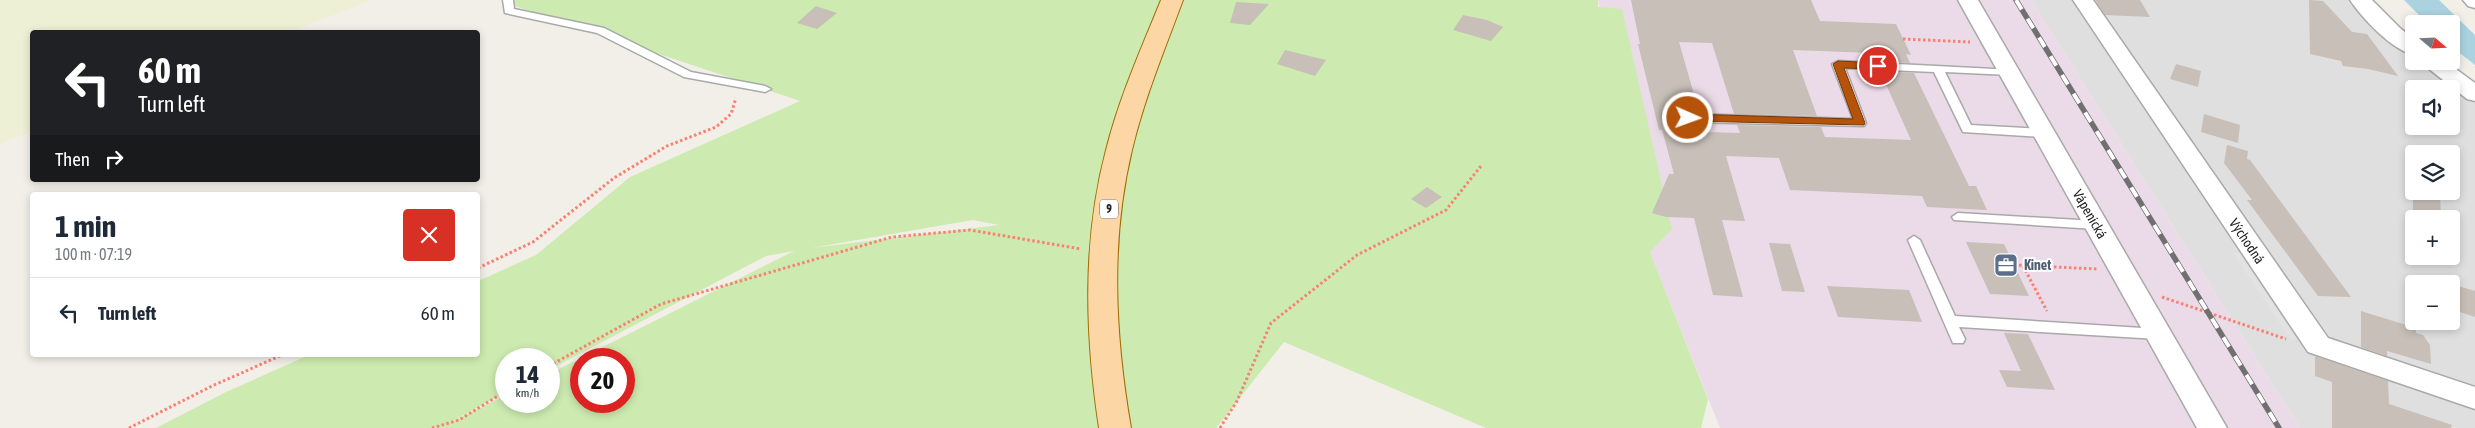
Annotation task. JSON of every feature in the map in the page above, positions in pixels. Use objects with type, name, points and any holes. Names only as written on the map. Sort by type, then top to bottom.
[{"type":"main road","name":"9","points":[[1115,428],[1104,345],[1102,296],[1110,194],[1129,115],[1172,0]]},
{"type":"street","name":"Vápenická","points":[[1968,0],[2212,428]]},
{"type":"street","name":"Východná","points":[[2083,0],[2318,345]]},
{"type":"street","points":[[2360,0],[2393,34],[2405,43]]},
{"type":"street","points":[[2442,70],[2475,94]]},
{"type":"street","points":[[2318,345],[2475,398]]},
{"type":"lane","points":[[508,0],[509,11],[600,30],[688,75],[766,89]]},
{"type":"lane","points":[[1688,118],[1860,123],[1838,64],[2010,72]]},
{"type":"lane","points":[[1938,69],[1967,129],[2044,133]]},
{"type":"lane","points":[[1958,217],[2096,225]]},
{"type":"lane","points":[[1914,240],[1958,339]]},
{"type":"lane","points":[[1950,321],[2055,326],[2158,334]]},
{"type":"path","points":[[1903,39],[1993,42]]},
{"type":"path","points":[[480,267],[533,242],[614,178],[667,146],[716,127],[731,114],[736,98],[723,81]]},
{"type":"path","points":[[1220,428],[1237,401],[1271,323],[1356,255],[1446,210],[1481,166]]},
{"type":"path","points":[[560,360],[661,304],[892,237],[970,230],[1104,253]]},
{"type":"path","points":[[2014,265],[2122,270]]},
{"type":"path","points":[[2023,265],[2055,326]]},
{"type":"path","points":[[2183,304],[2306,346],[2318,345]]},
{"type":"path","points":[[129,428],[212,386],[277,357]]},
{"type":"path","points":[[432,428],[459,420],[495,398]]},
{"type":"shaded area","points":[[1598,0],[2031,0],[2300,428],[1720,428],[1650,252]]},
{"type":"shaded area","points":[[2031,0],[2348,0],[2389,40],[2405,52],[2405,70],[2430,70],[2444,80],[2405,80],[2405,135],[2460,135],[2460,92],[2475,103],[2475,428],[2300,428]]},
{"type":"shaded area","points":[[2233,253],[2249,254],[2307,340],[2290,339]]},
{"type":"green space","points":[[0,0],[372,0],[295,30],[30,30],[30,132],[0,144]]},
{"type":"green space","points":[[511,0],[1598,0],[1598,7],[1622,9],[1672,229],[1650,252],[1708,399],[1701,428],[1486,428],[1284,342],[1216,428],[156,428],[226,392],[305,357],[480,357],[480,280],[536,255],[630,177],[800,101],[506,3]],"holes":[[[973,220],[999,225],[811,248]],[[794,251],[601,348],[635,348],[635,413],[570,413],[570,363],[560,368],[560,413],[495,413],[495,400],[445,425],[495,398],[495,348],[560,348],[560,364],[570,359],[570,348],[591,348],[766,256]]]},
{"type":"water","points":[[2404,0],[2439,0],[2454,15],[2419,15]]},
{"type":"water","points":[[2460,20],[2475,35],[2475,65],[2460,53]]},
{"type":"building","points":[[1631,0],[1811,0],[1820,21],[1896,24],[1911,55],[1906,54],[1910,63],[1875,61],[1872,53],[1793,50],[1817,116],[1734,114],[1712,43],[1679,42],[1699,112],[1687,112],[1680,119],[1688,124],[1702,124],[1704,132],[1740,133],[1737,125],[1821,127],[1825,137],[1911,140],[1880,71],[1914,73],[1969,186],[1976,186],[1987,210],[1927,207],[1922,196],[1790,190],[1779,158],[1726,156],[1745,221],[1722,220],[1743,297],[1713,295],[1694,218],[1666,217],[1652,213],[1669,174],[1674,174],[1662,130],[1659,130],[1638,44],[1640,44]]},
{"type":"building","points":[[2095,0],[2140,0],[2150,17],[2105,15]]},
{"type":"building","points":[[2309,0],[2323,1],[2352,32],[2367,34],[2398,76],[2368,69],[2343,66],[2341,61],[2310,54]]},
{"type":"building","points":[[1236,2],[1269,4],[1250,25],[1230,23]]},
{"type":"building","points":[[816,6],[837,13],[817,29],[797,23]]},
{"type":"building","points":[[1463,15],[1487,20],[1503,27],[1491,41],[1453,30]]},
{"type":"building","points":[[1285,50],[1326,60],[1315,76],[1277,64]]},
{"type":"building","points":[[2176,64],[2201,71],[2198,87],[2170,79]]},
{"type":"building","points":[[2204,114],[2240,125],[2238,143],[2201,132]]},
{"type":"building","points":[[2227,145],[2248,151],[2247,159],[2250,160],[2351,297],[2318,296],[2247,200],[2252,200],[2224,163]]},
{"type":"building","points":[[1427,187],[1442,197],[1426,208],[1411,199]]},
{"type":"building","points":[[2413,200],[2440,200],[2441,210],[2413,210]]},
{"type":"building","points":[[1966,242],[2004,244],[2029,296],[1990,294]]},
{"type":"building","points":[[1769,243],[1790,244],[1805,292],[1782,291]]},
{"type":"building","points":[[1827,286],[1909,290],[1922,322],[1838,317]]},
{"type":"building","points":[[2460,287],[2475,291],[2475,317],[2460,312]]},
{"type":"building","points":[[2361,311],[2405,325],[2405,330],[2416,330],[2416,333],[2423,335],[2430,345],[2431,364],[2387,351],[2387,356],[2361,347]]},
{"type":"building","points":[[2004,333],[2028,334],[2055,390],[2007,387],[1999,370],[2021,371]]},
{"type":"building","points":[[2315,356],[2388,381],[2389,404],[2452,425],[2451,428],[2332,428],[2332,382],[2315,376]]},
{"type":"railway","points":[[2016,0],[2279,428]]},
{"type":"place","name":"Kinet","points":[[2006,265]]},
{"type":"route","points":[[1688,118],[1860,123],[1838,64],[1878,66]]}]
